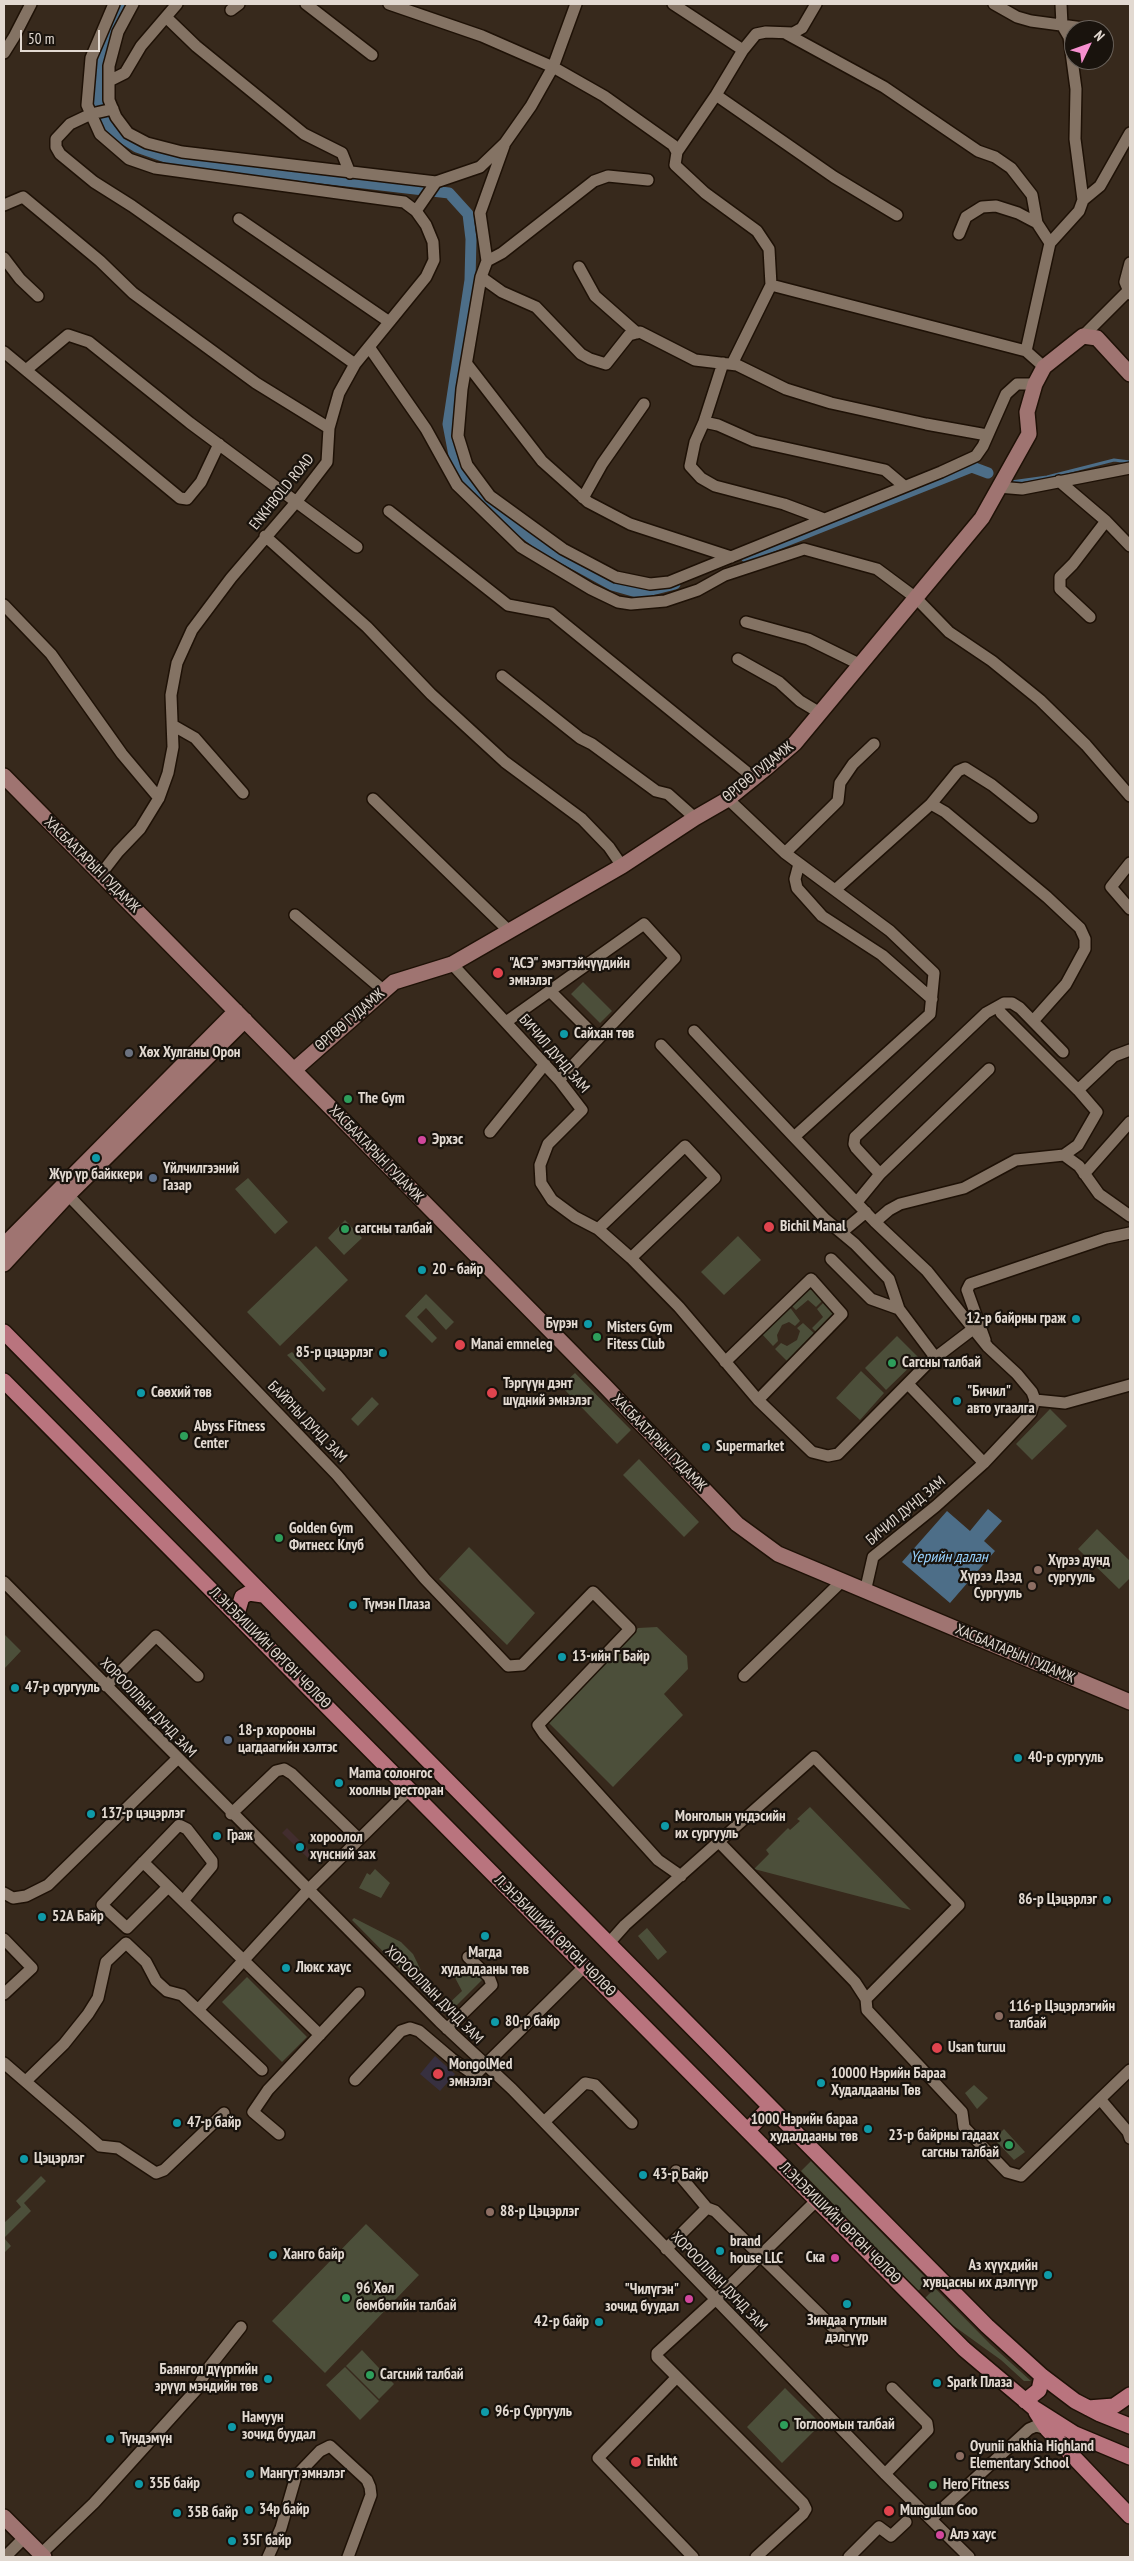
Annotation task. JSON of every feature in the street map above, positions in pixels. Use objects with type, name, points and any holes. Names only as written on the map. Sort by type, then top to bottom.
[{"type":"main road","points":[[4,1332],[987,2326],[1042,2376],[1087,2408],[1130,2426]]},
{"type":"main road","name":"Л.ЭНЭБИШИЙН ӨРГӨН ЧӨЛӨӨ","points":[[4,1381],[964,2348],[1030,2405],[1075,2434],[1130,2457]]},
{"type":"main road","points":[[237,1614],[242,1597],[248,1593],[264,1595]]},
{"type":"main road","points":[[748,2130],[770,2107]]},
{"type":"main road","points":[[1042,2376],[1039,2390],[1030,2405],[1047,2429],[1130,2516]]},
{"type":"main road","points":[[1087,2408],[1114,2406],[1130,2395]]},
{"type":"street","points":[[4,52],[14,37],[30,4]]},
{"type":"street","points":[[114,4],[91,58],[88,105],[100,134],[109,144],[129,159],[155,168],[404,202],[416,211],[436,182]]},
{"type":"street","points":[[133,4],[118,32],[109,66],[109,100],[111,109],[128,133],[146,143],[182,152],[436,182],[480,167],[505,143],[531,106],[553,67],[576,4]]},
{"type":"street","points":[[109,81],[125,73],[141,46],[167,18],[177,4]]},
{"type":"street","points":[[306,4],[372,55]]},
{"type":"street","points":[[390,4],[482,36],[553,67],[604,96],[673,145],[677,152]]},
{"type":"street","points":[[673,4],[743,50]]},
{"type":"street","points":[[816,4],[802,28],[793,33],[756,34],[743,50],[716,95],[677,152],[675,165],[705,193],[757,231],[768,249],[771,286],[727,363],[695,442],[690,466],[701,478],[715,486],[784,504],[824,519]]},
{"type":"street","points":[[994,4],[1017,17],[1062,25]]},
{"type":"street","points":[[1026,351],[1050,244],[1079,211],[1083,200],[1075,139],[1076,89],[1069,37],[1062,25],[1061,4]]},
{"type":"street","points":[[167,18],[196,46],[304,134],[342,152],[350,173]]},
{"type":"street","points":[[783,32],[884,87],[978,151],[995,157],[1011,168],[1032,195],[1037,223],[1050,244]]},
{"type":"street","points":[[716,95],[834,177],[897,215]]},
{"type":"street","points":[[111,109],[92,114],[70,124],[56,139],[56,147],[60,154],[94,182],[148,217],[355,364]]},
{"type":"street","points":[[1083,200],[1100,186],[1130,133]]},
{"type":"street","points":[[505,143],[480,213],[487,261],[481,276],[462,389],[458,436],[467,465],[490,496],[524,523],[563,549],[616,577],[629,581],[664,583],[941,472],[976,456],[1006,394],[1017,384],[1035,384]]},
{"type":"street","points":[[487,261],[502,253],[594,181],[608,176],[648,180]]},
{"type":"street","points":[[4,205],[24,197],[100,261],[133,293],[256,383],[328,428]]},
{"type":"street","points":[[959,234],[966,217],[982,207],[996,206],[1018,213],[1037,223]]},
{"type":"street","name":"ENKHBOLD ROAD","points":[[101,874],[140,829],[160,798],[168,773],[174,726],[171,695],[177,663],[192,630],[265,536],[297,502],[327,462],[328,428],[339,393],[355,364],[388,321],[426,277],[434,260],[433,242],[426,225],[416,211]]},
{"type":"street","points":[[239,219],[388,321]]},
{"type":"street","points":[[4,258],[20,279],[38,296]]},
{"type":"street","points":[[1083,336],[1129,292],[1125,282],[1130,263]]},
{"type":"street","points":[[578,267],[595,296],[638,333],[695,360],[727,363],[786,389],[831,404],[926,424],[987,434]]},
{"type":"street","points":[[481,276],[502,292],[536,307],[581,354],[590,360],[606,364],[629,335],[638,333]]},
{"type":"street","points":[[771,286],[1026,351],[1044,367]]},
{"type":"street","points":[[26,370],[68,335],[89,342],[219,444],[357,547]]},
{"type":"street","points":[[1083,336],[1098,338],[1130,374]]},
{"type":"street","name":"ӨРГӨӨ ГУДАМЖ","points":[[294,1070],[382,990],[411,975],[452,964],[622,866],[695,818],[728,799],[795,743],[982,518],[1029,434],[1027,412],[1035,384],[1044,367],[1083,336]]},
{"type":"street","points":[[368,347],[426,429],[457,485],[521,547],[591,589],[624,603],[666,601],[698,590],[725,576],[804,549],[877,568],[916,598],[949,632],[992,661],[1040,700],[1086,745],[1130,796]]},
{"type":"street","points":[[4,352],[180,498],[187,499],[201,482],[219,444]]},
{"type":"street","points":[[467,364],[542,461],[583,498],[630,524],[730,557]]},
{"type":"street","points":[[583,498],[602,464],[644,404]]},
{"type":"street","points":[[704,422],[718,425],[754,441],[885,470],[904,486]]},
{"type":"street","points":[[998,487],[1022,489],[1130,468]]},
{"type":"street","points":[[1059,482],[1106,521],[1130,546]]},
{"type":"street","points":[[389,510],[508,605],[551,613],[754,778]]},
{"type":"street","points":[[1090,617],[1060,589],[1060,577],[1073,564],[1106,521]]},
{"type":"street","points":[[265,536],[367,627],[431,694],[505,762],[582,819],[609,847],[622,866]]},
{"type":"street","points":[[4,605],[51,654],[122,754],[160,798]]},
{"type":"street","points":[[746,622],[808,639],[861,665]]},
{"type":"street","points":[[738,659],[779,682],[800,701],[820,713]]},
{"type":"street","points":[[502,676],[580,738],[592,744],[656,791],[668,794],[695,818]]},
{"type":"street","points":[[174,726],[194,738],[242,793]]},
{"type":"street","points":[[785,853],[838,801],[840,783],[853,764],[874,744]]},
{"type":"street","points":[[835,890],[931,804],[958,771],[965,768],[992,785],[1032,817]]},
{"type":"street","name":"ХАСБААТАРЫН ГУДАМЖ","points":[[4,776],[604,1385],[737,1524],[778,1554],[1130,1702]]},
{"type":"street","points":[[373,799],[509,932]]},
{"type":"street","points":[[728,799],[785,853],[890,931],[934,973],[930,1014],[794,1137]]},
{"type":"street","points":[[931,804],[945,812],[1047,897],[1080,928],[1085,939],[1085,949],[1066,984],[1033,1021]]},
{"type":"street","points":[[1130,863],[1111,888],[1130,909]]},
{"type":"street","points":[[799,864],[795,880],[797,888],[822,916],[882,955],[932,999]]},
{"type":"street","points":[[296,914],[382,990]]},
{"type":"street","points":[[506,1022],[644,924],[675,958],[559,1080]]},
{"type":"street","name":"БИЧИЛ ДУНД ЗАМ","points":[[452,964],[559,1080],[582,1110],[548,1144],[540,1165],[541,1183],[552,1200],[575,1217],[598,1229],[631,1258],[679,1307],[758,1400],[812,1452],[828,1456],[838,1454],[935,1357],[973,1329]]},
{"type":"street","points":[[550,991],[598,1039]]},
{"type":"street","points":[[880,1174],[856,1148],[855,1137],[986,1012],[995,1006],[1012,1003],[1033,1021],[1063,1052]]},
{"type":"street","points":[[875,1222],[889,1210],[900,1204],[964,1188],[1016,1160],[1064,1156],[1078,1145],[1097,1112],[1078,1090],[1001,1013]]},
{"type":"street","points":[[4,1264],[240,1015]]},
{"type":"street","points":[[4,1245],[240,1015]]},
{"type":"street","points":[[694,1031],[875,1222],[927,1271],[988,1347],[1017,1374],[1032,1392],[1035,1400],[1065,1403],[1130,1385]]},
{"type":"street","points":[[661,1045],[825,1219],[842,1232],[889,1279],[898,1309],[935,1357]]},
{"type":"street","points":[[1078,1090],[1114,1056],[1130,1050]]},
{"type":"street","points":[[490,1132],[544,1064]]},
{"type":"street","points":[[856,1202],[880,1174],[989,1069]]},
{"type":"street","points":[[1084,1174],[1130,1122]]},
{"type":"street","points":[[598,1229],[685,1146],[715,1178],[631,1258]]},
{"type":"street","points":[[1064,1156],[1079,1166],[1099,1194],[1130,1216]]},
{"type":"street","name":"БАЙРНЫ ДУНД ЗАМ","points":[[68,1195],[337,1475],[425,1579],[508,1666],[522,1665],[593,1592],[630,1629],[538,1725],[658,1860],[681,1876]]},
{"type":"street","points":[[842,1232],[866,1212]]},
{"type":"street","points":[[988,1347],[967,1290],[970,1284],[1106,1238],[1130,1232]]},
{"type":"street","points":[[831,1260],[871,1299],[898,1309]]},
{"type":"street","points":[[725,1362],[811,1280],[842,1314],[758,1400]]},
{"type":"street","points":[[908,1384],[984,1463]]},
{"type":"street","name":"БИЧИЛ ДУНД ЗАМ","points":[[865,1592],[873,1557],[936,1506],[984,1463],[1031,1412],[1035,1400]]},
{"type":"street","name":"ХОРООЛЛЫН ДУНД ЗАМ","points":[[4,1582],[231,1814],[447,2029],[512,2089],[715,2300],[969,2557]]},
{"type":"street","points":[[744,1676],[842,1582]]},
{"type":"street","points":[[106,1686],[156,1636],[198,1676]]},
{"type":"street","points":[[609,1943],[625,1925],[814,1757],[959,1904],[866,1999]]},
{"type":"street","points":[[4,1892],[13,1898],[26,1896],[48,1885],[177,1759]]},
{"type":"street","points":[[231,1814],[276,1771],[284,1769],[292,1774],[359,1839]]},
{"type":"street","points":[[198,2010],[308,1890],[409,1790]]},
{"type":"street","points":[[168,1887],[127,1928],[102,1905],[180,1825],[187,1829],[212,1861],[212,1866],[183,1901]]},
{"type":"street","points":[[718,1841],[855,1982],[866,1999],[867,2010],[962,2112],[964,2127],[1007,2172],[1021,2176],[1130,2070]]},
{"type":"street","points":[[143,1862],[320,2035]]},
{"type":"street","points":[[4,1939],[32,1968],[4,1994]]},
{"type":"street","points":[[26,2080],[58,2051],[88,2014],[98,1998],[106,1962],[126,1943],[146,1962],[156,1981],[167,1991],[182,1995],[262,2070]]},
{"type":"street","points":[[447,2029],[492,1984],[489,1977],[468,1956]]},
{"type":"street","points":[[355,2080],[398,2035],[410,2028],[419,2030],[452,2059],[473,2073],[485,2066],[585,1966]]},
{"type":"street","points":[[279,2134],[253,2112],[268,2090],[359,1993]]},
{"type":"street","points":[[4,2063],[26,2080],[53,2108],[100,2146],[118,2148],[156,2173],[164,2170],[224,2113]]},
{"type":"street","points":[[544,2122],[585,2083],[595,2085],[632,2123]]},
{"type":"street","points":[[1100,2099],[1128,2132],[1130,2138]]},
{"type":"street","points":[[676,2172],[707,2208],[715,2211],[846,2341]]},
{"type":"street","points":[[756,2557],[803,2514],[806,2510],[804,2503],[657,2357],[657,2352],[715,2300],[816,2201]]},
{"type":"street","points":[[666,2249],[707,2208]]},
{"type":"street","points":[[4,2517],[42,2556],[197,2389],[206,2370],[241,2327]]},
{"type":"street","points":[[677,2377],[598,2458],[693,2557]]},
{"type":"street","points":[[885,2474],[928,2430],[927,2423],[892,2388]]},
{"type":"street","points":[[931,2519],[1029,2429],[1036,2426],[1047,2429]]},
{"type":"street","points":[[268,2557],[281,2528],[296,2476],[320,2451],[330,2446],[367,2480],[370,2487],[371,2495],[348,2557]]},
{"type":"street","points":[[849,2557],[879,2527],[891,2536],[906,2522]]},
{"type":"street","points":[[5,2557],[24,2538]]},
{"type":"shaded area","points":[[287,1828],[315,1856],[311,1861],[282,1833]]},
{"type":"shaded area","name":"MongolMed эмнэлэг","points":[[435,2056],[455,2074],[440,2091],[420,2074]]},
{"type":"green space","points":[[583,982],[612,1011],[600,1023],[571,994]]},
{"type":"green space","points":[[248,1178],[288,1222],[275,1234],[235,1189]]},
{"type":"green space","name":"сагсны талбай","points":[[345,1220],[362,1238],[344,1255],[328,1238]]},
{"type":"green space","points":[[738,1236],[761,1260],[724,1295],[701,1272]]},
{"type":"green space","points":[[316,1246],[348,1280],[280,1346],[247,1312]]},
{"type":"green space","points":[[807,1289],[813,1290],[823,1300],[816,1307],[808,1300],[796,1310],[791,1305]]},
{"type":"green space","points":[[426,1294],[454,1322],[446,1330],[426,1308],[417,1317],[437,1338],[432,1343],[405,1316]]},
{"type":"green space","points":[[824,1302],[833,1311],[834,1316],[818,1334],[812,1328],[823,1317],[817,1309]]},
{"type":"green space","points":[[789,1306],[800,1321],[795,1326],[789,1322],[782,1325],[777,1335],[778,1341],[773,1346],[761,1333]]},
{"type":"green space","points":[[803,1323],[816,1335],[788,1362],[775,1349],[781,1343],[787,1346],[797,1340],[800,1331],[797,1328]]},
{"type":"green space","name":"Сагсны талбай","points":[[897,1336],[919,1358],[886,1390],[865,1368]]},
{"type":"green space","points":[[292,1352],[326,1389],[323,1392],[287,1355]]},
{"type":"green space","points":[[861,1371],[884,1393],[860,1420],[836,1398]]},
{"type":"green space","points":[[575,1373],[631,1430],[617,1444],[561,1386]]},
{"type":"green space","points":[[372,1397],[379,1404],[358,1426],[351,1419]]},
{"type":"green space","points":[[1050,1409],[1067,1426],[1032,1460],[1016,1444]]},
{"type":"green space","points":[[639,1459],[699,1522],[684,1537],[623,1475]]},
{"type":"green space","points":[[1097,1529],[1130,1561],[1130,1578],[1119,1589],[1078,1549]]},
{"type":"green space","points":[[469,1547],[535,1613],[507,1645],[439,1579]]},
{"type":"green space","points":[[657,1627],[687,1656],[688,1669],[664,1694],[683,1715],[613,1787],[548,1722],[638,1628]]},
{"type":"green space","points":[[4,1634],[21,1651],[4,1669]]},
{"type":"green space","points":[[810,1807],[911,1910],[754,1869],[769,1854],[766,1850],[788,1828],[790,1830],[800,1821],[797,1819]]},
{"type":"green space","points":[[375,1869],[390,1883],[381,1898],[359,1888],[367,1873],[370,1875]]},
{"type":"green space","points":[[354,1918],[401,1942],[413,1954],[433,1995],[424,1993],[352,1920]]},
{"type":"green space","points":[[647,1928],[667,1952],[658,1960],[638,1936]]},
{"type":"green space","points":[[469,1963],[484,1978],[447,2015],[442,2010],[462,1991],[452,1972]]},
{"type":"green space","points":[[247,1977],[307,2037],[282,2062],[222,2002]]},
{"type":"green space","points":[[974,2085],[988,2098],[977,2109],[965,2093]]},
{"type":"green space","name":"23-р байрны гадаах сагсны талбай","points":[[1004,2129],[1025,2152],[1014,2160],[994,2139]]},
{"type":"green space","points":[[811,2161],[929,2281],[918,2291],[801,2171]]},
{"type":"green space","points":[[41,2176],[46,2181],[24,2203],[31,2211],[4,2238],[4,2223],[21,2207],[16,2201]]},
{"type":"green space","name":"96 Хөл бөмбөгийн талбай","points":[[366,2224],[419,2275],[325,2373],[272,2321]]},
{"type":"green space","points":[[4,2238],[11,2246],[4,2253]]},
{"type":"green space","points":[[935,2288],[990,2344],[1031,2381],[1024,2381],[1001,2360],[951,2324],[925,2298]]},
{"type":"green space","name":"Сагсний талбай","points":[[362,2350],[394,2384],[379,2399],[346,2366]]},
{"type":"green space","points":[[345,2367],[379,2401],[360,2420],[326,2385]]},
{"type":"green space","name":"Тоглоомын талбай","points":[[785,2388],[821,2424],[782,2463],[747,2427]]},
{"type":"water","name":"Үерийн далан","points":[[988,1509],[1002,1521],[984,1541],[995,1551],[950,1603],[902,1562],[947,1511],[970,1531]]},
{"type":"waterway","points":[[120,4],[114,15],[98,67],[99,106],[110,130],[137,147],[177,161],[449,193],[468,214],[471,239],[470,280],[448,424],[456,466],[490,507],[541,546],[612,585],[640,593],[675,584]]},
{"type":"waterway","points":[[1011,482],[1047,477],[1114,460],[1130,462]]},
{"type":"waterway","points":[[746,557],[972,467],[988,473]]},
{"type":"place","name":"\"АСЭ\" эмэгтэйчүүдийн эмнэлэг","points":[[498,973]]},
{"type":"place","name":"Сайхан төв","points":[[564,1034]]},
{"type":"place","name":"Хөх Хулганы Орон","points":[[129,1053]]},
{"type":"place","name":"The Gym","points":[[348,1099]]},
{"type":"place","name":"Эрхэс","points":[[422,1140]]},
{"type":"place","name":"Жүр үр байккери","points":[[96,1158]]},
{"type":"place","name":"Үйлчилгээний Газар","points":[[153,1178]]},
{"type":"place","name":"Bichil Manal","points":[[769,1227]]},
{"type":"place","name":"сагсны талбай","points":[[345,1229]]},
{"type":"place","name":"20 - байр","points":[[422,1270]]},
{"type":"place","name":"12-р байрны граж","points":[[1076,1319]]},
{"type":"place","name":"Бүрэн","points":[[588,1324]]},
{"type":"place","name":"Misters Gym Fitess Club","points":[[597,1337]]},
{"type":"place","name":"Manai emneleg","points":[[460,1345]]},
{"type":"place","name":"85-р цэцэрлэг","points":[[383,1353]]},
{"type":"place","name":"Сагсны талбай","points":[[892,1363]]},
{"type":"place","name":"Сөөхий төв","points":[[141,1393]]},
{"type":"place","name":"Тэргүүн дэнт шүдний эмнэлэг","points":[[492,1393]]},
{"type":"place","name":"\"Бичил\" авто угаалга","points":[[957,1401]]},
{"type":"place","name":"Abyss Fitness Center","points":[[184,1436]]},
{"type":"place","name":"Supermarket","points":[[706,1447]]},
{"type":"place","name":"Golden Gym Фитнесс Клуб","points":[[279,1538]]},
{"type":"place","name":"Хүрээ дунд сургууль","points":[[1038,1570]]},
{"type":"place","name":"Хүрээ Дээд Сургууль","points":[[1032,1586]]},
{"type":"place","name":"Түмэн Плаза","points":[[353,1605]]},
{"type":"place","name":"13-ийн Г Байр","points":[[562,1657]]},
{"type":"place","name":"47-р сургууль","points":[[15,1688]]},
{"type":"place","name":"18-р хорооны цагдаагийн хэлтэс","points":[[228,1740]]},
{"type":"place","name":"40-р сургууль","points":[[1018,1758]]},
{"type":"place","name":"Mama солонгос хоолны ресторан","points":[[339,1783]]},
{"type":"place","name":"137-р цэцэрлэг","points":[[91,1814]]},
{"type":"place","name":"Монголын үндэсийн их сургууль","points":[[665,1826]]},
{"type":"place","name":"Граж","points":[[217,1836]]},
{"type":"place","name":"хороолол хүнсний зах","points":[[300,1847]]},
{"type":"place","name":"86-р Цэцэрлэг","points":[[1107,1900]]},
{"type":"place","name":"52А Байр","points":[[42,1917]]},
{"type":"place","name":"Магда худалдааны төв","points":[[485,1936]]},
{"type":"place","name":"Люкс хаус","points":[[286,1968]]},
{"type":"place","name":"116-р Цэцэрлэгийн талбай","points":[[999,2016]]},
{"type":"place","name":"80-р байр","points":[[495,2022]]},
{"type":"place","name":"Usan turuu","points":[[937,2048]]},
{"type":"place","name":"MongolMed эмнэлэг","points":[[438,2074]]},
{"type":"place","name":"10000 Нэрийн Бараа Худалдааны Төв","points":[[821,2083]]},
{"type":"place","name":"47-р байр","points":[[177,2123]]},
{"type":"place","name":"1000 Нэрийн бараа худалдааны төв","points":[[868,2129]]},
{"type":"place","name":"23-р байрны гадаах сагсны талбай","points":[[1009,2145]]},
{"type":"place","name":"Цэцэрлэг","points":[[24,2159]]},
{"type":"place","name":"43-р Байр","points":[[643,2175]]},
{"type":"place","name":"88-р Цэцэрлэг","points":[[490,2212]]},
{"type":"place","name":"brand house LLC","points":[[720,2251]]},
{"type":"place","name":"Ханго байр","points":[[273,2255]]},
{"type":"place","name":"Ска","points":[[835,2258]]},
{"type":"place","name":"Аз хүүхдийн хувцасны их дэлгүүр","points":[[1048,2275]]},
{"type":"place","name":"96 Хөл бөмбөгийн талбай","points":[[346,2298]]},
{"type":"place","name":"\"Чилүгэн\" зочид буудал","points":[[689,2299]]},
{"type":"place","name":"Зиндаа гутлын дэлгүүр","points":[[847,2304]]},
{"type":"place","name":"42-p байр","points":[[599,2322]]},
{"type":"place","name":"Сагсний талбай","points":[[370,2375]]},
{"type":"place","name":"Баянгол дүүргийн эрүүл мэндийн төв","points":[[268,2379]]},
{"type":"place","name":"Spark Плаза","points":[[937,2383]]},
{"type":"place","name":"96-р Сургууль","points":[[485,2412]]},
{"type":"place","name":"Тоглоомын талбай","points":[[784,2425]]},
{"type":"place","name":"Намуун зочид буудал","points":[[232,2427]]},
{"type":"place","name":"Түндэмүн","points":[[110,2439]]},
{"type":"place","name":"Oyunii nakhia Highland Elementary School","points":[[960,2456]]},
{"type":"place","name":"Enkht","points":[[636,2462]]},
{"type":"place","name":"Мангут эмнэлэг","points":[[250,2474]]},
{"type":"place","name":"35Б байр","points":[[139,2484]]},
{"type":"place","name":"Hero Fitness","points":[[933,2485]]},
{"type":"place","name":"34р байр","points":[[249,2510]]},
{"type":"place","name":"Mungulun Goo","points":[[889,2511]]},
{"type":"place","name":"35В байр","points":[[177,2513]]},
{"type":"place","name":"Алэ хаус","points":[[940,2535]]},
{"type":"place","name":"35Г байр","points":[[232,2541]]}]
